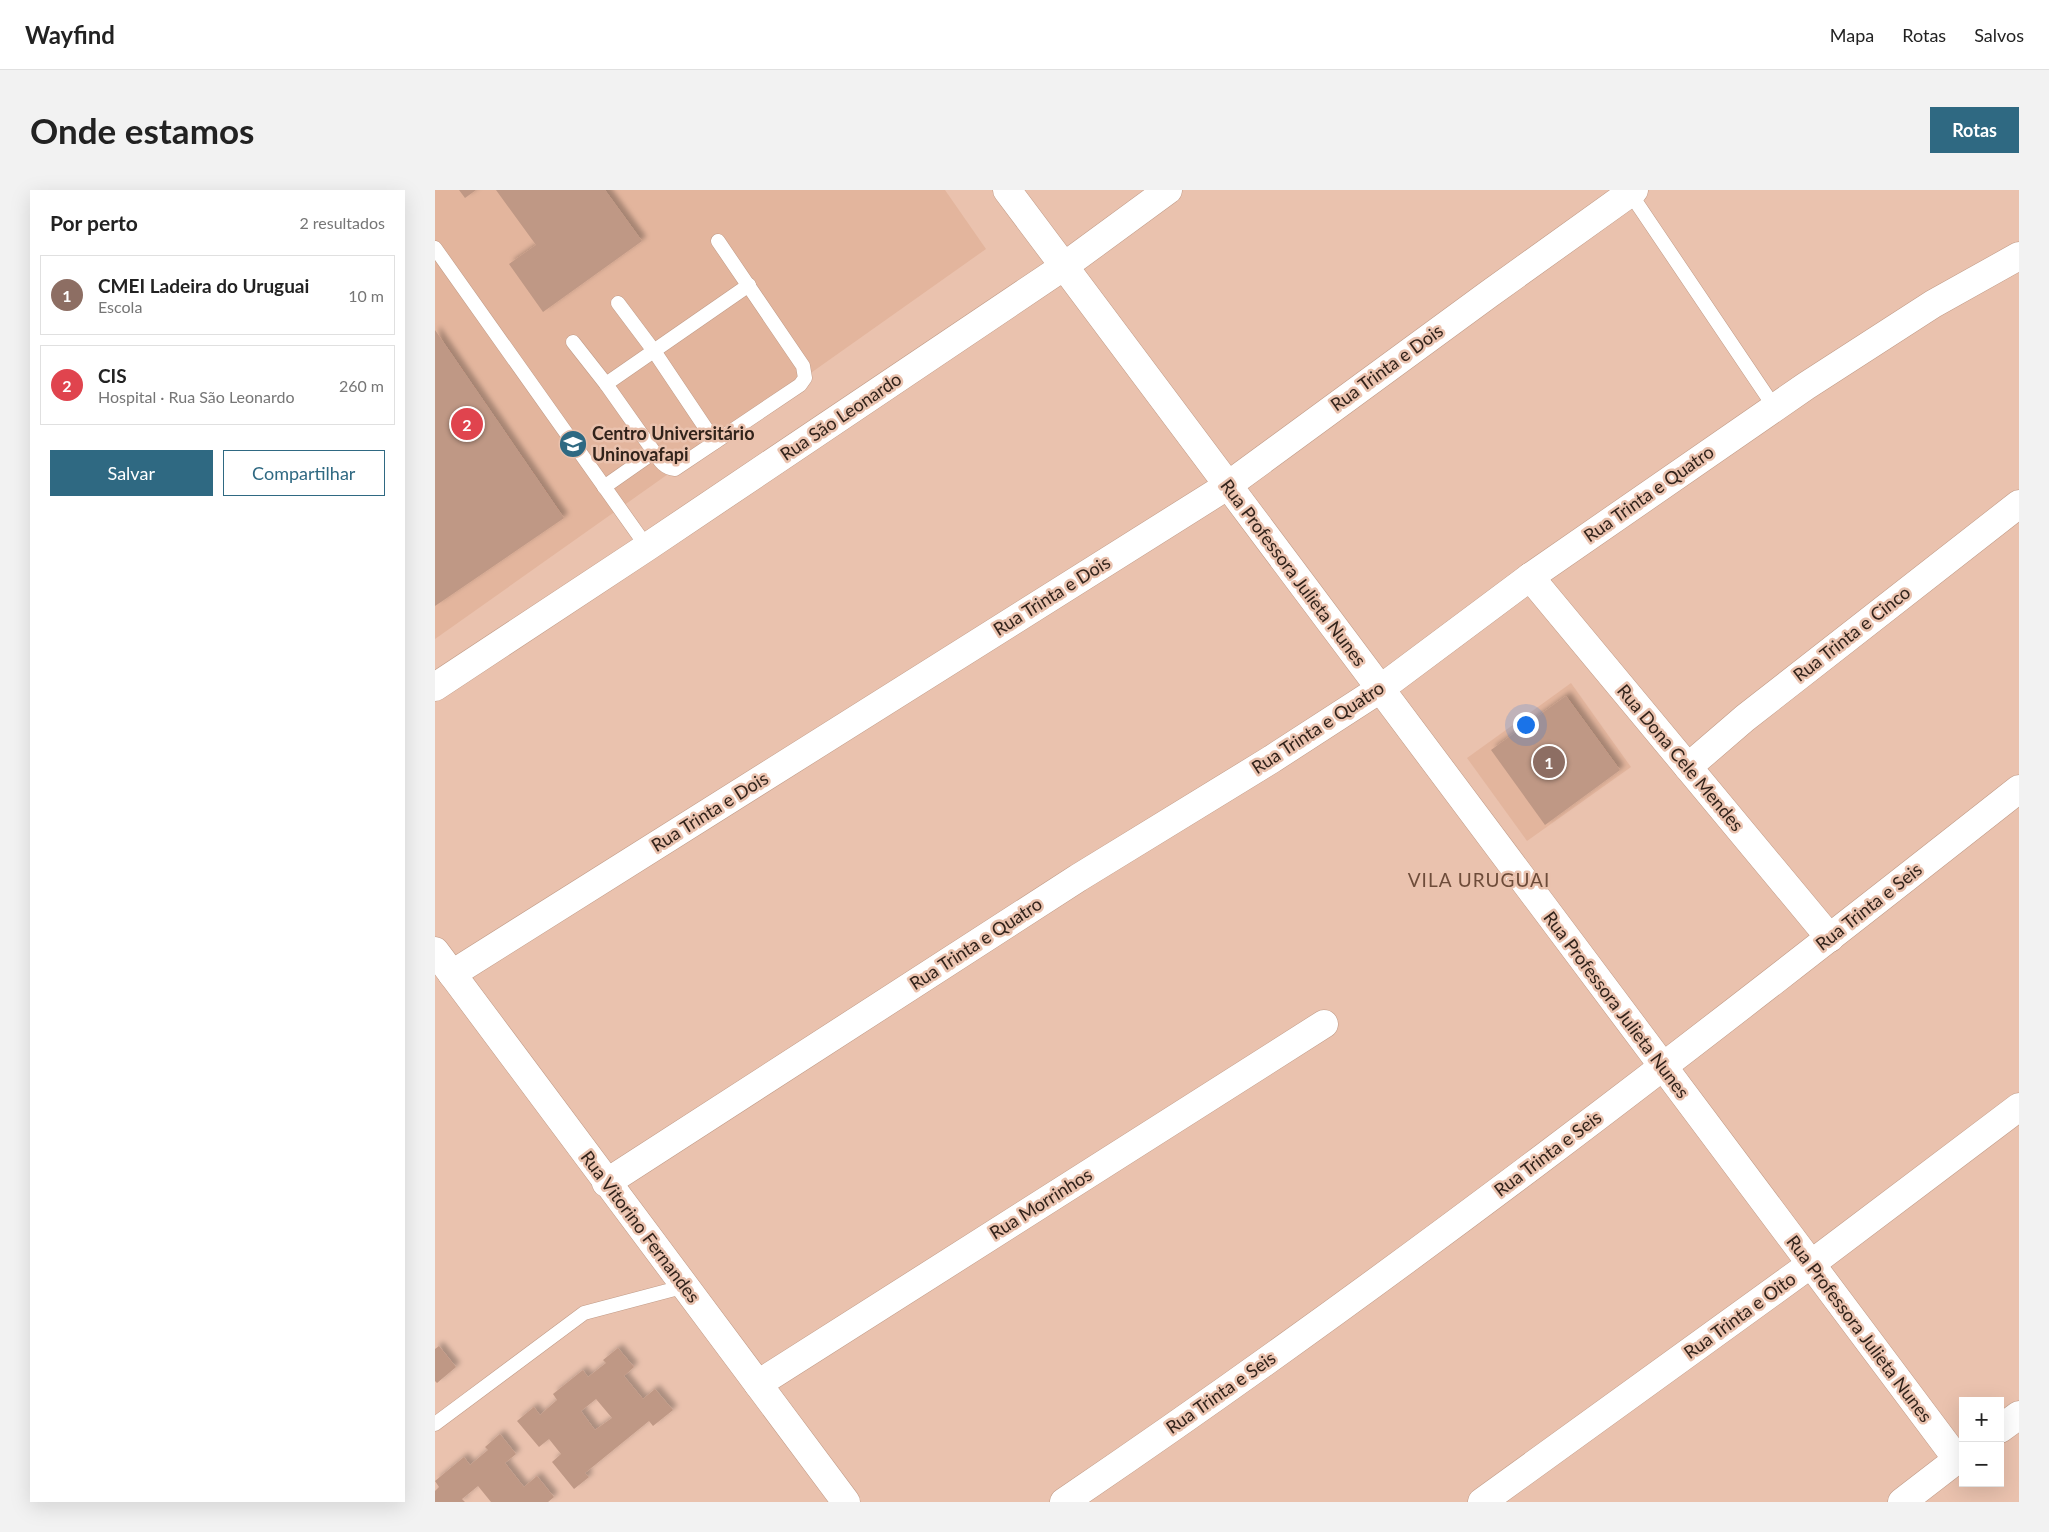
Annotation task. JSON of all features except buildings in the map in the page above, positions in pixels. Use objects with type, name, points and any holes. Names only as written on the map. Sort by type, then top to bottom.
[{"type":"street","name":"Rua Professora Julieta Nunes","points":[[1007,190],[1662,1066],[1811,1264],[1959,1456]]},
{"type":"street","name":"Rua São Leonardo","points":[[435,687],[1063,267],[1168,190]]},
{"type":"street","name":"Rua Trinta e Dois","points":[[452,974],[1227,486],[1632,192]]},
{"type":"street","name":"Rua Trinta e Quatro","points":[[606,1183],[1061,889],[1272,760],[1379,689],[1529,577],[1660,485],[1933,304],[2019,256]]},
{"type":"street","name":"Rua Trinta e Cinco","points":[[1688,767],[1752,712],[2019,504]]},
{"type":"street","name":"Rua Dona Cele Mendes","points":[[1529,577],[1830,938]]},
{"type":"street","name":"Rua Trinta e Seis","points":[[1064,1502],[1291,1345],[1538,1163],[1830,938],[2019,789]]},
{"type":"street","name":"Rua Vitorino Fernandes","points":[[435,951],[606,1183],[686,1286],[846,1502]]},
{"type":"street","name":"Rua Morrinhos","points":[[758,1384],[1324,1024]]},
{"type":"street","name":"Rua Trinta e Oito","points":[[1482,1502],[1811,1264],[2019,1107]]},
{"type":"street","points":[[2004,1426],[2019,1415]]},
{"type":"street","points":[[1902,1502],[1959,1458]]},
{"type":"lane","points":[[1632,192],[1775,408]]},
{"type":"lane","points":[[573,342],[606,384],[663,464],[668,468],[675,469],[800,385],[805,378],[803,366],[719,241]]},
{"type":"lane","points":[[435,248],[647,547]]},
{"type":"lane","points":[[606,384],[749,285]]},
{"type":"lane","points":[[617,303],[653,351],[715,442]]},
{"type":"lane","points":[[604,487],[654,452]]},
{"type":"lane","points":[[435,1424],[584,1313],[686,1286]]},
{"type":"shaded area","name":"Centro Universitário Uninovafapi","points":[[435,190],[945,190],[986,249],[435,639]]},
{"type":"shaded area","points":[[1571,683],[1631,767],[1527,841],[1467,758]]},
{"type":"place","name":"CIS","points":[[467,424]]},
{"type":"place","name":"Centro Universitário Uninovafapi","points":[[573,444]]},
{"type":"place","name":"CMEI Ladeira do Uruguai","points":[[1549,762]]},
{"type":"district","name":"VILA URUGUAI","points":[[1479,880]]}]
